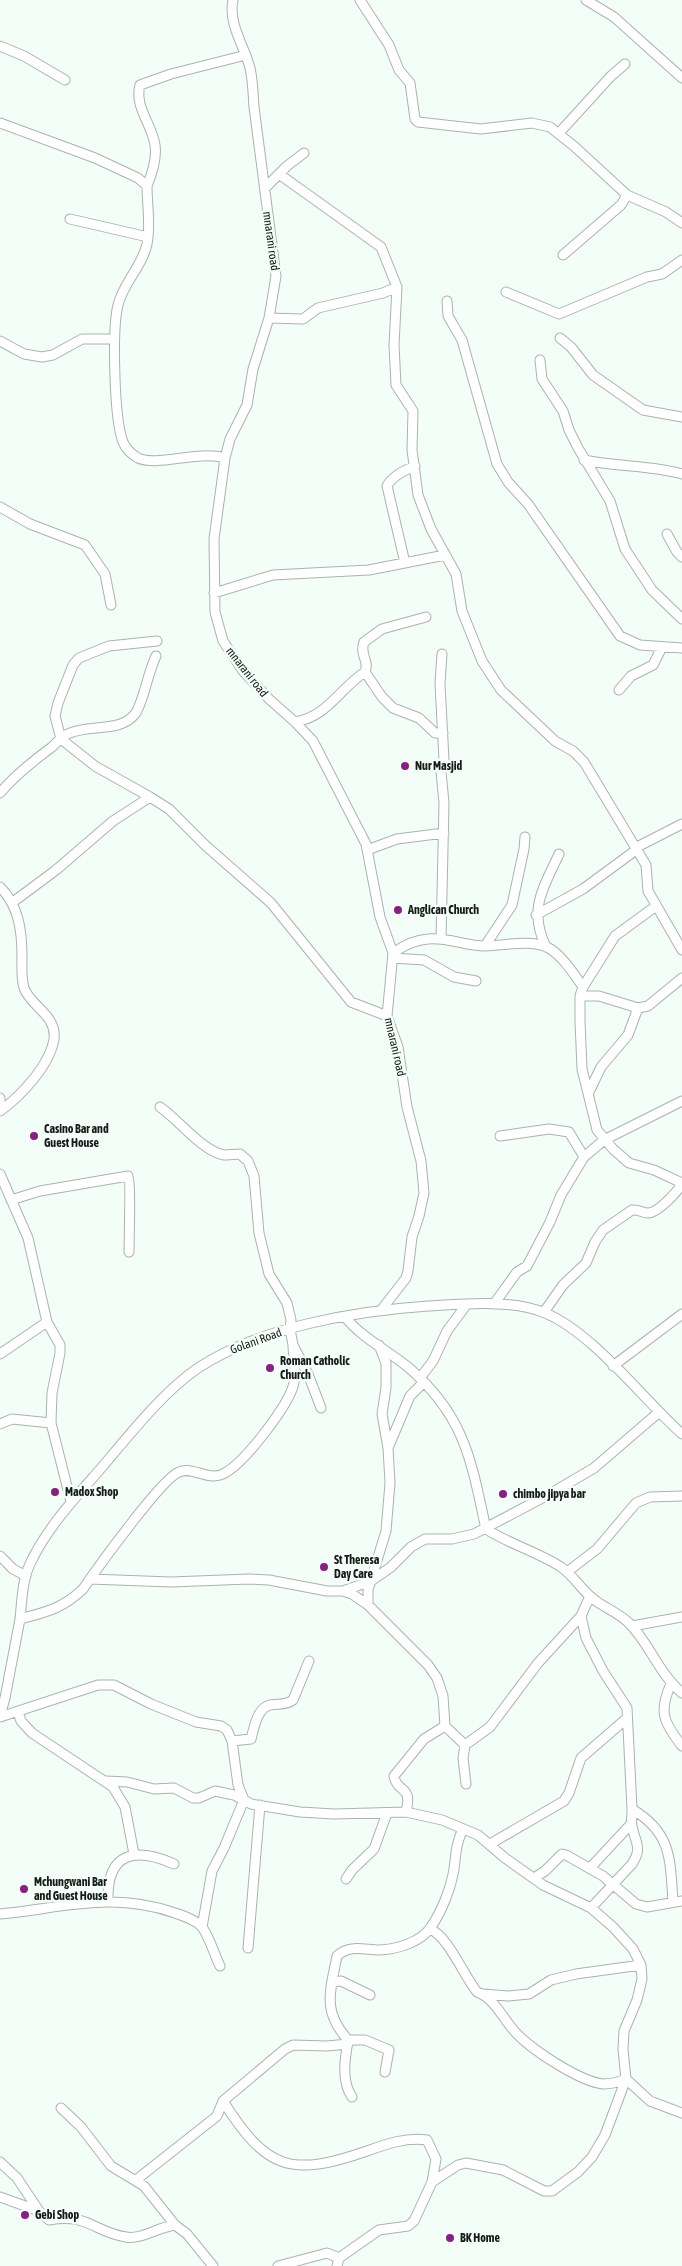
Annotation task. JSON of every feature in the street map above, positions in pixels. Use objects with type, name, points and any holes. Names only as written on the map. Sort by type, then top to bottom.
[{"type":"street","name":"mnarani road","points":[[233,0],[231,16],[246,55],[253,85],[254,107],[276,276],[269,318],[255,362],[248,405],[230,439],[225,458],[214,538],[215,612],[219,629],[232,655],[254,684],[313,741],[349,808],[367,850],[371,881],[380,917],[393,955],[387,1016],[398,1047],[407,1107],[421,1160],[424,1193],[412,1237],[410,1263],[406,1278],[382,1309]]},
{"type":"street","points":[[360,0],[385,38],[401,74],[410,83],[415,119],[418,122],[481,129],[539,124],[559,133],[627,195],[666,212],[682,223]]},
{"type":"street","points":[[586,0],[625,26],[682,78]]},
{"type":"street","points":[[0,46],[24,56],[65,80]]},
{"type":"street","points":[[225,458],[207,454],[150,460],[141,459],[131,454],[123,441],[119,424],[114,339],[117,307],[121,295],[144,255],[148,236],[147,186],[153,168],[155,147],[153,136],[142,112],[138,93],[140,86],[171,74],[246,55]]},
{"type":"street","points":[[559,133],[611,76],[625,64]]},
{"type":"street","points":[[0,123],[95,158],[138,178],[147,186]]},
{"type":"street","points":[[265,188],[304,154]]},
{"type":"street","points":[[279,174],[345,223],[377,243],[397,287],[394,345],[396,378],[400,393],[413,411],[412,450],[421,504],[431,529],[456,574],[462,611],[488,670],[513,703],[555,741],[573,751],[584,762],[646,865],[648,891],[682,950]]},
{"type":"street","points":[[563,255],[621,205],[627,195]]},
{"type":"street","points":[[70,219],[148,236]]},
{"type":"street","points":[[506,292],[559,314],[647,277],[662,274],[682,260]]},
{"type":"street","points":[[269,318],[303,319],[318,308],[383,293],[397,287]]},
{"type":"street","points":[[448,302],[448,316],[462,340],[497,464],[508,482],[528,504],[620,636],[640,645],[682,648]]},
{"type":"street","points":[[560,338],[571,347],[593,375],[643,410],[682,416]]},
{"type":"street","points":[[0,341],[24,354],[42,357],[53,355],[82,340],[114,339]]},
{"type":"street","points":[[540,360],[542,379],[563,411],[569,430],[584,460],[610,501],[615,514],[620,539],[637,569],[652,590],[682,619]]},
{"type":"street","points":[[584,460],[608,465],[653,468],[682,474]]},
{"type":"street","points":[[405,563],[387,486],[401,472],[415,466]]},
{"type":"street","points":[[0,507],[30,524],[85,545],[105,574],[111,605]]},
{"type":"street","points":[[667,534],[682,557]]},
{"type":"street","points":[[214,593],[273,575],[369,570],[445,554]]},
{"type":"street","points":[[295,722],[315,717],[353,680],[365,672],[367,663],[362,651],[364,642],[382,629],[426,617]]},
{"type":"street","points":[[157,641],[109,646],[79,658],[73,665],[55,716],[61,739],[95,766],[169,808],[205,845],[275,906],[345,996],[354,1004],[375,1010],[387,1016]]},
{"type":"street","points":[[619,690],[631,676],[653,665],[662,647]]},
{"type":"street","points":[[441,939],[444,833],[441,772],[444,760],[440,684],[442,654]]},
{"type":"street","points":[[0,793],[14,777],[72,732],[98,727],[118,726],[128,721],[139,708],[150,667],[156,656]]},
{"type":"street","points":[[365,672],[382,697],[393,708],[419,718],[435,733],[443,733]]},
{"type":"street","points":[[13,902],[56,870],[100,831],[150,797]]},
{"type":"street","points":[[536,915],[583,889],[636,849],[682,824]]},
{"type":"street","points":[[367,850],[397,839],[444,833]]},
{"type":"street","points":[[485,946],[512,905],[525,837]]},
{"type":"street","points":[[546,947],[538,930],[536,915],[543,887],[560,854]]},
{"type":"street","points":[[0,887],[13,902],[22,941],[23,985],[28,997],[44,1012],[51,1022],[54,1033],[50,1053],[26,1089],[0,1111]]},
{"type":"street","points":[[544,1312],[563,1285],[586,1263],[595,1242],[604,1230],[632,1210],[649,1213],[655,1210],[672,1196],[682,1184],[654,1170],[629,1163],[604,1140],[597,1130],[589,1092],[584,1080],[580,1050],[580,996],[583,987],[615,936],[656,906]]},
{"type":"street","points":[[393,955],[405,945],[415,941],[441,939],[485,946],[530,944],[546,947],[556,954],[583,987]]},
{"type":"street","points":[[393,955],[424,960],[454,977],[476,981]]},
{"type":"street","points":[[580,996],[599,996],[638,1008],[648,1006],[682,978]]},
{"type":"street","points":[[589,1092],[601,1067],[628,1035],[638,1008]]},
{"type":"street","points":[[494,1304],[517,1272],[527,1266],[550,1222],[561,1195],[584,1156],[604,1140],[682,1101]]},
{"type":"street","points":[[20,1619],[49,1612],[64,1605],[83,1589],[149,1502],[165,1483],[178,1472],[188,1470],[207,1476],[223,1474],[244,1459],[290,1397],[295,1380],[290,1329],[291,1320],[287,1303],[269,1274],[262,1252],[257,1213],[257,1194],[248,1161],[240,1154],[224,1155],[212,1150],[173,1115],[160,1107]]},
{"type":"street","points":[[500,1136],[559,1129],[569,1132],[584,1156]]},
{"type":"street","points":[[0,1174],[3,1189],[11,1200],[28,1238],[47,1322],[60,1345],[52,1393],[51,1423],[71,1502]]},
{"type":"street","points":[[11,1200],[40,1191],[128,1176],[131,1180],[128,1204],[129,1252]]},
{"type":"street","points":[[388,1448],[410,1396],[433,1361],[447,1331],[467,1304]]},
{"type":"street","name":"Golani Road","points":[[0,1717],[20,1619],[26,1576],[42,1543],[71,1502],[151,1410],[197,1369],[230,1350],[275,1332],[382,1309],[494,1304],[544,1312],[579,1333],[658,1413],[682,1434]]},
{"type":"street","points":[[613,1366],[682,1314]]},
{"type":"street","points":[[345,1317],[358,1332],[379,1344],[421,1381],[445,1407],[459,1429],[475,1474],[486,1529],[505,1541],[561,1566],[590,1596],[632,1626],[672,1684],[682,1693]]},
{"type":"street","points":[[0,1354],[47,1322]]},
{"type":"street","points":[[368,1605],[368,1590],[386,1531],[390,1483],[388,1448],[382,1414],[386,1388],[386,1362],[379,1344]]},
{"type":"street","points":[[292,1345],[308,1374],[321,1408]]},
{"type":"street","points":[[343,1592],[371,1581],[392,1567],[411,1547],[425,1539],[452,1539],[486,1529],[594,1468],[658,1413]]},
{"type":"street","points":[[0,1424],[12,1420],[51,1423]]},
{"type":"street","points":[[567,1572],[596,1549],[636,1503],[650,1497],[682,1496]]},
{"type":"street","points":[[0,1556],[13,1569],[26,1576]]},
{"type":"street","points":[[90,1579],[171,1582],[259,1579],[352,1594],[368,1605],[428,1665],[437,1678],[443,1696],[445,1726],[465,1745]]},
{"type":"street","points":[[466,1784],[463,1758],[465,1745],[490,1727],[538,1663],[581,1616],[590,1596]]},
{"type":"street","points":[[581,1616],[592,1649],[610,1684],[627,1708],[626,1719],[632,1809],[631,1824],[637,1841],[638,1853],[632,1864],[591,1908]]},
{"type":"street","points":[[632,1626],[682,1617]]},
{"type":"street","points":[[232,1741],[251,1739],[256,1722],[262,1710],[267,1706],[283,1705],[293,1700],[309,1661]]},
{"type":"street","points":[[672,1684],[663,1705],[664,1713],[682,1746]]},
{"type":"street","points":[[0,1717],[98,1685],[114,1685],[152,1704],[196,1722],[221,1726],[230,1734],[238,1785],[244,1800],[212,1871],[202,1927]]},
{"type":"street","points":[[18,1712],[21,1721],[32,1733],[113,1787],[125,1807],[134,1854]]},
{"type":"street","points":[[490,1844],[564,1800],[569,1793],[581,1758],[626,1719]]},
{"type":"street","points":[[406,1812],[409,1800],[408,1795],[395,1780],[394,1776],[424,1738],[445,1726]]},
{"type":"street","points":[[106,1781],[127,1782],[154,1789],[174,1788],[193,1798],[199,1798],[215,1791],[234,1795],[260,1805],[309,1813],[406,1812],[442,1820],[478,1835],[505,1858],[551,1889],[591,1908],[613,1926],[633,1949],[641,1965],[642,1978],[624,2031],[623,2049],[626,2079],[609,2127],[592,2157],[571,2178],[552,2191],[544,2191],[503,2170],[466,2163],[458,2165],[432,2182]]},
{"type":"street","points":[[248,1948],[260,1805]]},
{"type":"street","points":[[534,1878],[545,1871],[562,1854],[570,1856],[590,1868],[613,1884],[636,1904],[647,1907],[677,1901],[665,1840],[647,1818],[632,1809]]},
{"type":"street","points":[[346,1879],[352,1870],[374,1849],[387,1813]]},
{"type":"street","points":[[590,1868],[631,1824]]},
{"type":"street","points":[[352,2097],[346,2089],[344,2061],[348,2042],[336,2025],[330,2011],[329,2002],[337,1956],[342,1951],[362,1948],[379,1950],[396,1948],[417,1939],[430,1929],[454,1870],[457,1841],[463,1829]]},
{"type":"street","points":[[108,1900],[110,1875],[116,1865],[134,1854],[154,1856],[174,1864]]},
{"type":"street","points":[[0,1914],[108,1900],[161,1908],[186,1917],[202,1927],[220,1966]]},
{"type":"street","points":[[430,1929],[435,1931],[456,1958],[472,1986],[477,1992],[483,1994],[508,1996],[529,1994],[551,1980],[576,1974],[641,1965]]},
{"type":"street","points":[[333,1982],[341,1981],[370,1995]]},
{"type":"street","points":[[483,1994],[494,2005],[515,2033],[555,2063],[596,2082],[609,2084],[626,2079]]},
{"type":"street","points":[[136,2180],[217,2116],[223,2101],[286,2048],[293,2045],[327,2046],[365,2040],[389,2050],[385,2072]]},
{"type":"street","points":[[626,2079],[650,2101],[682,2113]]},
{"type":"street","points":[[223,2101],[247,2136],[280,2162],[296,2166],[316,2166],[343,2160],[395,2141],[418,2139],[427,2140],[436,2160],[432,2182],[414,2221],[408,2226],[379,2230],[338,2262],[327,2253],[278,2266]]},
{"type":"street","points":[[61,2108],[81,2127],[111,2166],[144,2186],[174,2225],[187,2234],[213,2266]]},
{"type":"street","points":[[0,2162],[17,2178],[39,2211],[49,2220],[62,2217],[83,2220],[110,2234],[128,2238],[143,2236],[158,2228],[174,2225]]},
{"type":"street","points":[[0,2197],[39,2211]]},
{"type":"place","name":"Nur Masjid","points":[[405,766]]},
{"type":"place","name":"Anglican Church","points":[[398,910]]},
{"type":"place","name":"Casino Bar and Guest House","points":[[34,1136]]},
{"type":"place","name":"Roman Catholic Church","points":[[270,1368]]},
{"type":"place","name":"Madox Shop","points":[[55,1492]]},
{"type":"place","name":"chimbo jipya bar","points":[[503,1494]]},
{"type":"place","name":"St Theresa Day Care","points":[[324,1567]]},
{"type":"place","name":"Mchungwani Bar and Guest House","points":[[24,1889]]},
{"type":"place","name":"Gebi Shop","points":[[25,2215]]},
{"type":"place","name":"BK Home","points":[[450,2238]]}]
